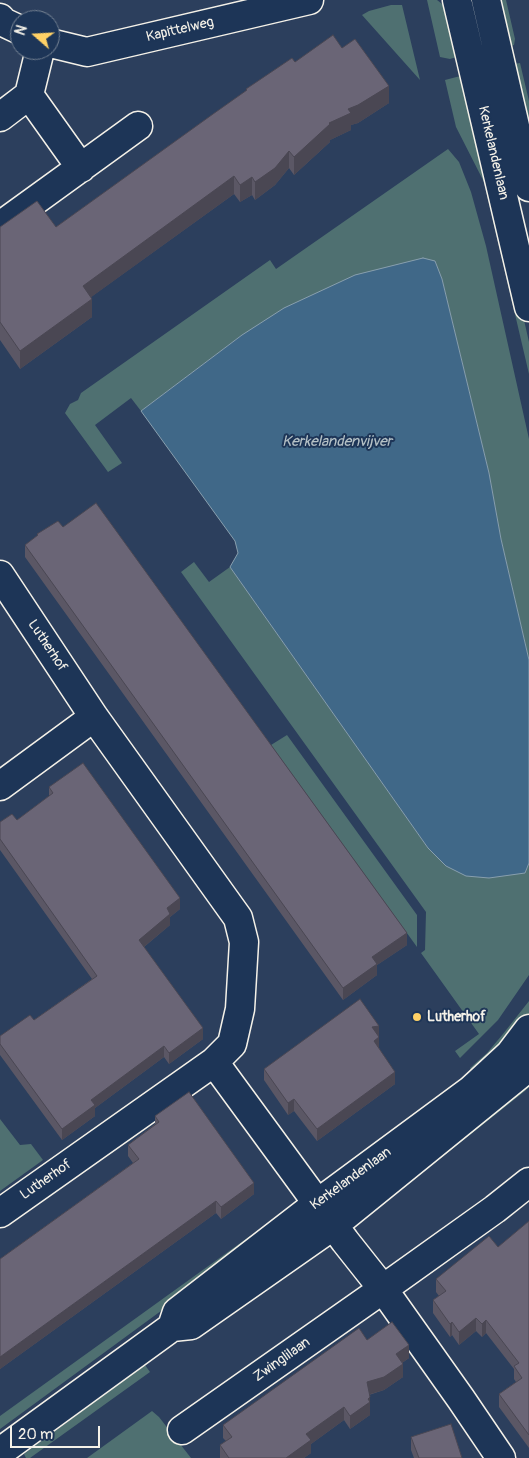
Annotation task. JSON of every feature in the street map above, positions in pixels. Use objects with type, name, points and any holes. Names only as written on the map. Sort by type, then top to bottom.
[{"type":"street","name":"Kapittelweg","points":[[60,45],[87,52],[261,5],[310,0]]},
{"type":"street","name":"Kerkelandenlaan","points":[[457,0],[529,307]]},
{"type":"street","name":"Kerkelandenlaan","points":[[486,0],[529,187]]},
{"type":"street","points":[[0,117],[29,95],[38,60]]},
{"type":"street","points":[[29,95],[81,168]]},
{"type":"street","points":[[0,226],[138,126]]},
{"type":"street","name":"Lutherhof","points":[[0,575],[94,716],[238,918],[244,942],[240,1009],[232,1044],[214,1062],[0,1213]]},
{"type":"street","points":[[0,786],[94,716]]},
{"type":"street","name":"Kerkelandenlaan","points":[[328,1216],[510,1054],[529,1029]]},
{"type":"street","points":[[214,1062],[383,1289],[501,1458]]},
{"type":"street","name":"Kerkelandenlaan","points":[[0,1452],[172,1327],[191,1325],[328,1216],[519,1075],[529,1064]]},
{"type":"street","name":"Zwinglilaan","points":[[182,1430],[495,1209],[529,1182]]},
{"type":"green space","points":[[427,0],[437,0],[446,7],[463,55],[450,59],[440,57]]},
{"type":"green space","points":[[492,0],[506,0],[515,39],[514,45],[510,46]]},
{"type":"green space","points":[[391,5],[402,5],[420,80],[362,15]]},
{"type":"green space","points":[[520,63],[529,101],[529,159],[508,65]]},
{"type":"green space","points":[[468,74],[529,342],[529,374],[484,182],[456,127],[445,80]]},
{"type":"green space","points":[[448,149],[459,162],[471,192],[486,246],[529,439],[529,660],[501,539],[489,473],[442,279],[435,261],[242,335],[141,411],[131,398],[95,425],[122,463],[108,472],[65,413],[70,404],[78,400],[81,393],[270,260],[276,269]]},
{"type":"green space","points":[[194,562],[209,582],[230,567],[428,848],[446,866],[525,873],[529,863],[529,975],[498,1020],[460,1058],[455,1051],[479,1034],[421,953],[425,950],[426,912],[181,572]]},
{"type":"green space","points":[[287,735],[417,915],[417,947],[271,745]]},
{"type":"green space","points":[[529,1001],[529,1014],[501,1047],[474,1074],[470,1068],[487,1053]]},
{"type":"green space","points":[[529,1076],[529,1087],[525,1091],[402,1189],[397,1186]]},
{"type":"green space","points":[[0,1119],[20,1145],[31,1144],[43,1160],[0,1191]]},
{"type":"green space","points":[[250,1236],[255,1242],[0,1429],[0,1416]]},
{"type":"green space","points":[[145,1365],[150,1372],[30,1458],[26,1458],[24,1454]]},
{"type":"green space","points":[[152,1411],[159,1417],[191,1458],[87,1458]]},
{"type":"water","name":"Kerkelandenvijver","points":[[423,258],[435,261],[442,279],[489,473],[501,539],[529,660],[529,863],[525,873],[489,878],[466,876],[446,866],[428,848],[230,567],[238,553],[235,541],[141,411],[242,335],[284,308],[355,275]]},
{"type":"building","points":[[333,35],[342,48],[355,39],[389,86],[348,109],[351,113],[329,123],[294,157],[289,151],[275,168],[255,182],[252,177],[240,185],[234,176],[83,286],[92,299],[20,351],[0,322],[0,227],[37,201],[56,227],[246,89],[292,58],[295,62]]},
{"type":"building","points":[[96,503],[407,933],[372,957],[377,964],[343,988],[25,545],[37,534],[58,521],[63,527]]},
{"type":"building","points":[[83,763],[180,898],[167,908],[170,914],[139,940],[203,1028],[169,1053],[164,1046],[91,1100],[95,1105],[62,1129],[0,1044],[0,1036],[30,1015],[34,1020],[97,976],[0,839],[0,822],[12,814],[17,820],[53,793],[49,787]]},
{"type":"building","points":[[360,999],[379,1026],[372,1027],[379,1037],[374,1041],[395,1072],[317,1129],[294,1099],[288,1103],[264,1069]]},
{"type":"building","points":[[189,1092],[254,1183],[221,1207],[216,1201],[0,1357],[0,1259],[139,1159],[128,1145],[159,1122],[155,1116]]},
{"type":"building","points":[[529,1221],[529,1435],[499,1394],[522,1378],[514,1366],[519,1363],[486,1320],[482,1324],[476,1318],[459,1332],[452,1322],[450,1324],[433,1300],[446,1291],[436,1279],[489,1236],[498,1247]]},
{"type":"building","points":[[392,1322],[409,1345],[396,1354],[403,1364],[384,1377],[367,1382],[370,1397],[368,1399],[370,1402],[350,1416],[344,1407],[306,1434],[311,1440],[286,1458],[229,1458],[220,1445],[232,1437],[223,1425],[359,1328],[367,1340]]},
{"type":"building","points":[[451,1424],[462,1458],[419,1458],[411,1437]]},
{"type":"place","name":"Lutherhof","points":[[417,1017]]}]
